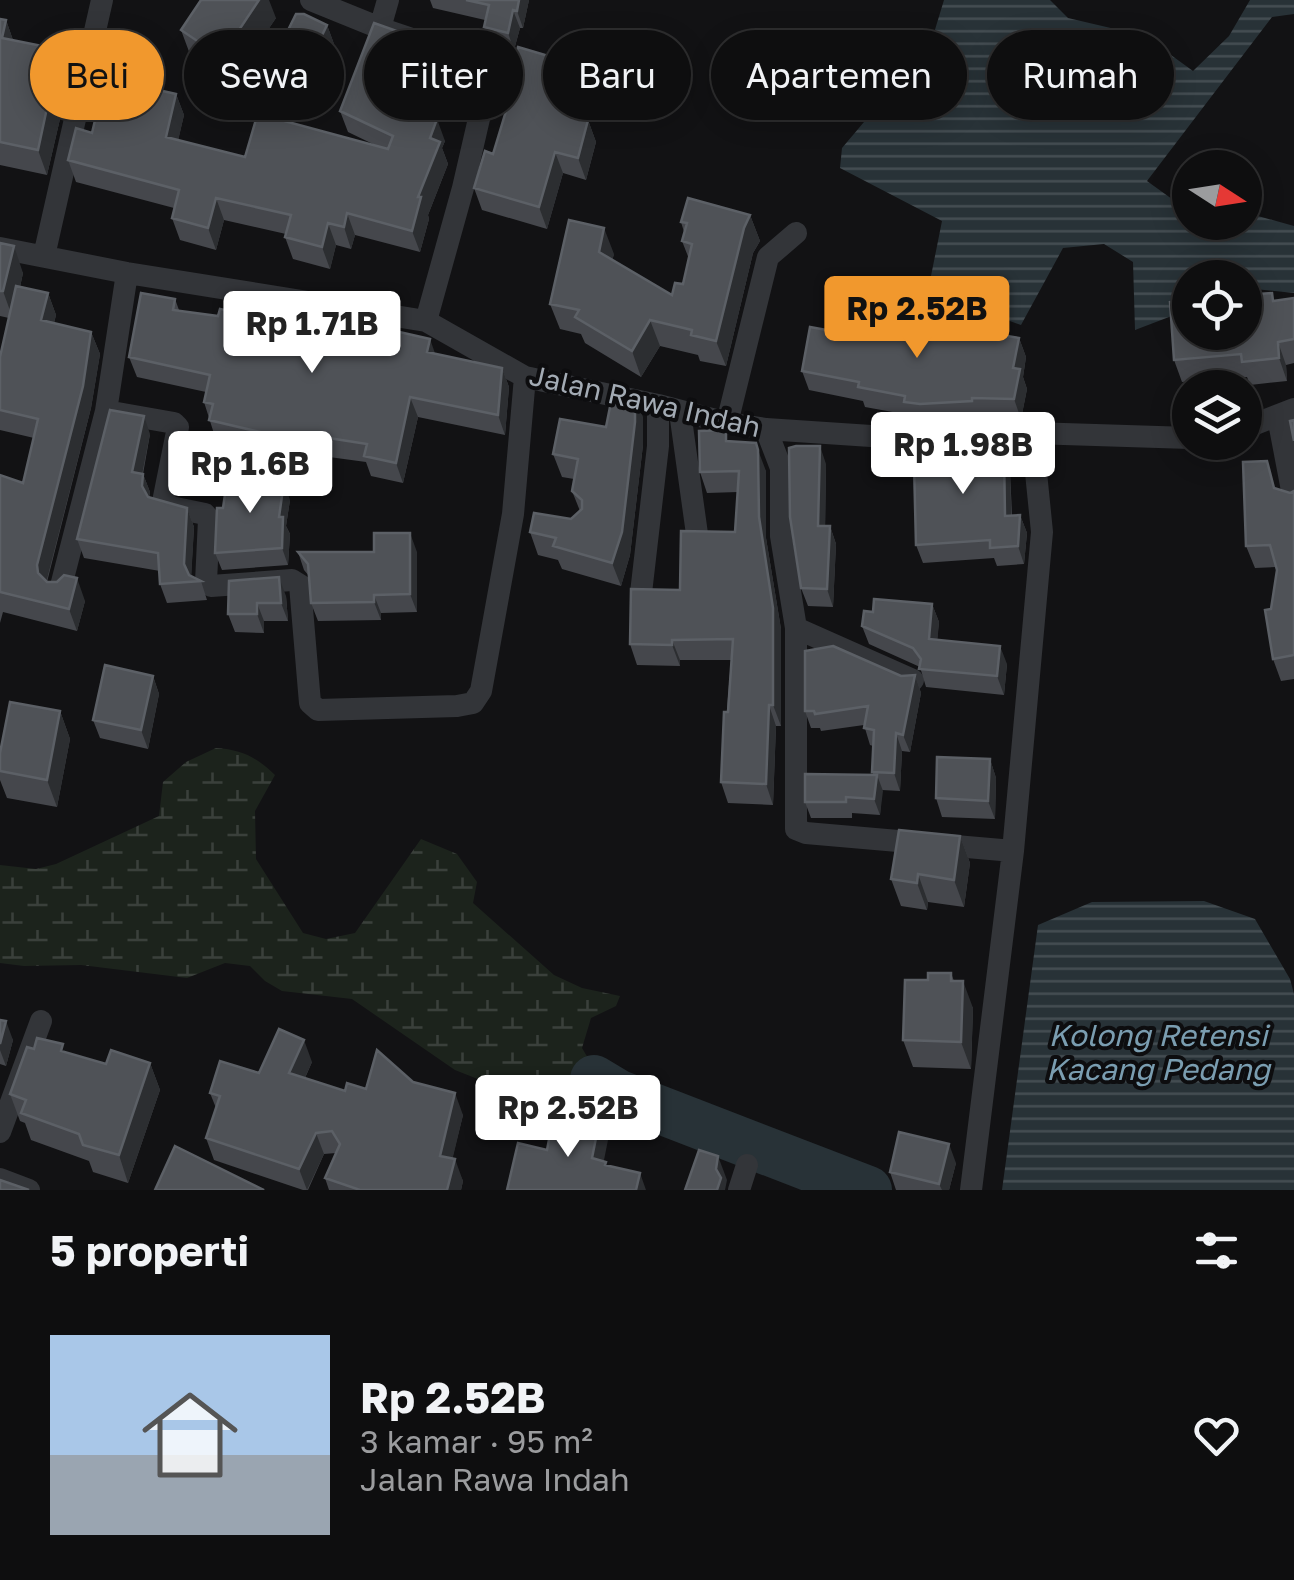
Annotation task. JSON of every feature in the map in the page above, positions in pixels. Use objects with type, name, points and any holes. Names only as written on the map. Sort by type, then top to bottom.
[{"type":"street","points":[[44,256],[102,0]]},
{"type":"street","points":[[311,0],[486,64],[490,72],[426,321]]},
{"type":"street","points":[[380,28],[388,0]]},
{"type":"street","points":[[727,423],[768,257],[796,232]]},
{"type":"street","name":"Jalan Rawa Indah","points":[[0,248],[128,273],[426,321],[525,377],[727,423],[916,439],[1032,433],[1172,437]]},
{"type":"street","points":[[60,590],[106,411],[128,273]]},
{"type":"street","points":[[106,411],[174,423],[178,427],[164,502],[166,506],[205,514],[209,519],[206,582],[212,586],[292,580],[300,585],[310,703],[318,710],[458,706],[473,703],[481,692],[521,516],[525,377]]},
{"type":"street","points":[[669,408],[697,534]]},
{"type":"street","points":[[641,593],[658,446],[669,408]]},
{"type":"street","points":[[1262,422],[1286,413],[1294,501]]},
{"type":"street","points":[[766,429],[780,468],[780,536],[796,628],[796,828],[806,833],[1013,851]]},
{"type":"street","points":[[971,1190],[1013,851],[1042,532],[1032,433]]},
{"type":"street","points":[[796,628],[913,680]]},
{"type":"street","points":[[0,1132],[41,1021]]},
{"type":"street","points":[[738,1190],[747,1165]]},
{"type":"street","points":[[0,1179],[29,1190]]},
{"type":"green space","points":[[216,748],[248,756],[275,775],[255,811],[256,859],[303,933],[326,939],[355,933],[421,839],[457,854],[477,882],[473,903],[554,975],[582,988],[620,996],[616,1006],[591,1018],[582,1048],[598,1075],[587,1089],[562,1091],[493,1085],[455,1070],[352,999],[282,991],[250,966],[225,963],[187,978],[81,965],[0,963],[0,865],[36,869],[56,864],[159,816],[163,782],[186,762]]},
{"type":"water","points":[[944,0],[1050,0],[1068,18],[1118,30],[987,30],[987,120],[1174,120],[1174,57],[1193,71],[1229,36],[1250,0],[1294,0],[1294,14],[1272,17],[1147,181],[1172,199],[1172,240],[1262,240],[1262,217],[1294,226],[1294,293],[1262,290],[1262,260],[1172,260],[1172,316],[1135,330],[1133,262],[1104,244],[1063,248],[1021,325],[928,291],[942,221],[840,168],[842,148],[866,120],[967,120],[967,30],[935,30]]},
{"type":"water","name":"Kolong Retensi Kacang Pedang","points":[[1204,901],[1255,919],[1290,979],[1294,994],[1294,1190],[1002,1190],[1038,925],[1092,902]]},
{"type":"building","points":[[201,0],[259,0],[239,30],[181,30]]},
{"type":"building","points":[[466,0],[519,0],[509,30],[484,27],[489,5]]},
{"type":"building","points":[[296,14],[327,25],[325,30],[288,30]]},
{"type":"building","points":[[0,19],[6,20],[2,38],[30,44],[30,120],[44,120],[38,150],[0,142]]},
{"type":"building","points":[[374,23],[394,30],[371,30]]},
{"type":"building","points":[[523,48],[543,54],[543,120],[588,120],[578,158],[555,152],[539,207],[474,188],[485,151],[493,154],[503,120],[523,120]]},
{"type":"building","points":[[364,49],[364,120],[437,120],[430,138],[440,142],[418,197],[412,231],[347,213],[344,227],[328,223],[322,247],[285,237],[291,215],[216,198],[208,228],[172,218],[179,190],[68,160],[76,128],[92,133],[95,120],[164,120],[164,91],[176,94],[166,137],[245,157],[256,120],[281,120],[388,149],[393,136],[344,113],[344,101]]},
{"type":"building","points":[[688,198],[750,215],[716,341],[691,335],[692,330],[650,320],[632,351],[575,317],[579,310],[550,304],[569,220],[604,228],[599,252],[672,295],[675,283],[683,284],[692,244],[682,241],[687,223],[681,222]]},
{"type":"building","points":[[0,243],[14,246],[3,291],[0,291]]},
{"type":"building","points":[[16,286],[48,293],[41,320],[91,332],[83,386],[37,565],[38,573],[47,582],[57,582],[64,575],[77,578],[69,609],[0,592],[0,475],[23,483],[38,419],[0,410],[0,357]]},
{"type":"building","points":[[141,293],[175,299],[173,310],[218,316],[220,309],[248,315],[243,338],[284,345],[292,308],[395,328],[430,339],[427,352],[502,368],[498,415],[410,397],[396,463],[364,456],[367,444],[322,437],[316,468],[281,459],[285,438],[209,420],[213,404],[204,402],[210,375],[129,357]]},
{"type":"building","points":[[1272,293],[1273,301],[1294,298],[1294,339],[1278,342],[1279,358],[1242,362],[1241,354],[1174,360],[1173,350],[1262,350],[1262,294]]},
{"type":"building","points":[[846,317],[914,329],[916,321],[1019,338],[1013,368],[1020,369],[1014,399],[904,402],[905,396],[858,387],[859,382],[802,371],[810,327],[843,333]]},
{"type":"building","points":[[617,390],[635,394],[635,422],[622,532],[612,563],[553,546],[556,538],[530,532],[534,513],[571,519],[582,509],[582,500],[572,491],[578,459],[553,454],[560,419],[606,427]]},
{"type":"building","points":[[110,410],[144,416],[132,472],[143,474],[142,486],[148,497],[187,508],[184,564],[189,575],[201,581],[160,584],[158,553],[77,539]]},
{"type":"building","points":[[726,430],[726,441],[756,443],[758,450],[759,517],[773,608],[773,705],[769,705],[766,784],[721,782],[733,639],[672,640],[672,645],[630,644],[631,589],[680,590],[681,531],[735,532],[739,471],[700,472],[699,431]]},
{"type":"building","points":[[974,433],[975,453],[1004,453],[1005,516],[1020,515],[1018,546],[990,548],[990,540],[916,545],[914,464],[925,464],[925,451],[946,451],[946,434]]},
{"type":"building","points":[[820,446],[818,526],[830,526],[827,589],[801,588],[790,517],[789,448]]},
{"type":"building","points":[[1267,461],[1274,488],[1294,491],[1294,655],[1273,659],[1265,610],[1271,609],[1277,570],[1270,545],[1246,546],[1243,462]]},
{"type":"building","points":[[228,474],[284,482],[279,517],[283,517],[282,548],[215,553],[217,508],[223,508]]},
{"type":"building","points":[[374,533],[410,533],[410,594],[374,595],[374,602],[311,603],[308,564],[298,552],[374,552]]},
{"type":"building","points":[[279,577],[281,603],[257,603],[257,614],[228,614],[229,581]]},
{"type":"building","points":[[874,599],[932,604],[929,639],[1000,646],[997,676],[919,669],[921,659],[913,648],[862,626],[864,611],[873,612]]},
{"type":"building","points":[[833,646],[901,676],[915,675],[903,735],[896,733],[894,773],[872,772],[874,730],[864,728],[868,706],[815,714],[805,711],[805,651]]},
{"type":"building","points":[[105,665],[153,676],[141,730],[93,720]]},
{"type":"building","points":[[10,702],[60,711],[47,780],[0,771]]},
{"type":"building","points":[[937,757],[990,759],[988,801],[936,798]]},
{"type":"building","points":[[805,774],[877,775],[874,799],[846,797],[846,802],[805,802]]},
{"type":"building","points":[[899,830],[960,836],[954,880],[918,874],[917,883],[891,879]]},
{"type":"building","points":[[928,973],[951,973],[951,981],[963,981],[961,1042],[903,1040],[905,980],[928,980]]},
{"type":"building","points":[[0,1020],[6,1021],[0,1044]]},
{"type":"building","points":[[279,1029],[304,1040],[289,1073],[345,1091],[347,1083],[366,1089],[377,1050],[413,1082],[455,1093],[440,1156],[455,1159],[447,1190],[360,1190],[325,1178],[340,1144],[332,1131],[316,1133],[299,1169],[206,1138],[220,1096],[210,1093],[220,1061],[259,1073]]},
{"type":"building","points":[[37,1038],[63,1044],[61,1051],[106,1064],[111,1050],[150,1063],[119,1155],[83,1145],[79,1134],[21,1113],[26,1100],[10,1094],[27,1047],[34,1049]]},
{"type":"building","points":[[555,1108],[600,1118],[592,1158],[640,1173],[636,1190],[507,1190],[518,1143],[547,1150]]},
{"type":"building","points":[[899,1132],[949,1144],[939,1184],[890,1172]]},
{"type":"building","points":[[175,1146],[264,1190],[155,1190]]},
{"type":"building","points":[[699,1150],[718,1156],[716,1169],[721,1178],[717,1190],[685,1190]]},
{"type":"building","points":[[0,1180],[29,1190],[0,1190]]},
{"type":"waterway","points":[[594,1079],[619,1094],[868,1190]]}]
